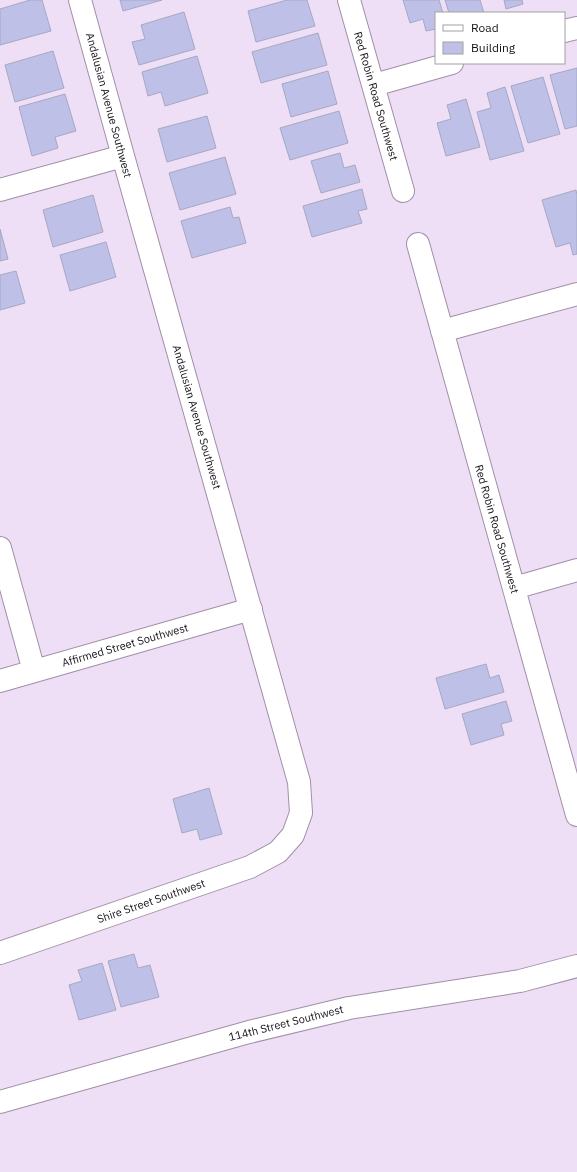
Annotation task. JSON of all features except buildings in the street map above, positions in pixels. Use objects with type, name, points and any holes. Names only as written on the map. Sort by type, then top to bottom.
[{"type":"street","name":"Andalusian Avenue Southwest","points":[[80,0],[299,782],[302,814],[293,834]]},
{"type":"street","name":"Red Robin Road Southwest","points":[[349,0],[403,191]]},
{"type":"street","points":[[565,31],[577,28]]},
{"type":"street","points":[[374,85],[448,64]]},
{"type":"street","points":[[0,190],[123,156]]},
{"type":"street","name":"Red Robin Road Southwest","points":[[418,244],[577,815]]},
{"type":"street","points":[[442,331],[577,294]]},
{"type":"street","points":[[0,548],[34,671]]},
{"type":"street","points":[[514,588],[577,570]]},
{"type":"street","name":"Affirmed Street Southwest","points":[[0,681],[251,609]]},
{"type":"street","name":"Shire Street Southwest","points":[[0,953],[250,867],[278,852],[293,834]]},
{"type":"street","name":"114th Street Southwest","points":[[0,1102],[249,1032],[349,1008],[520,981],[577,966]]}]
